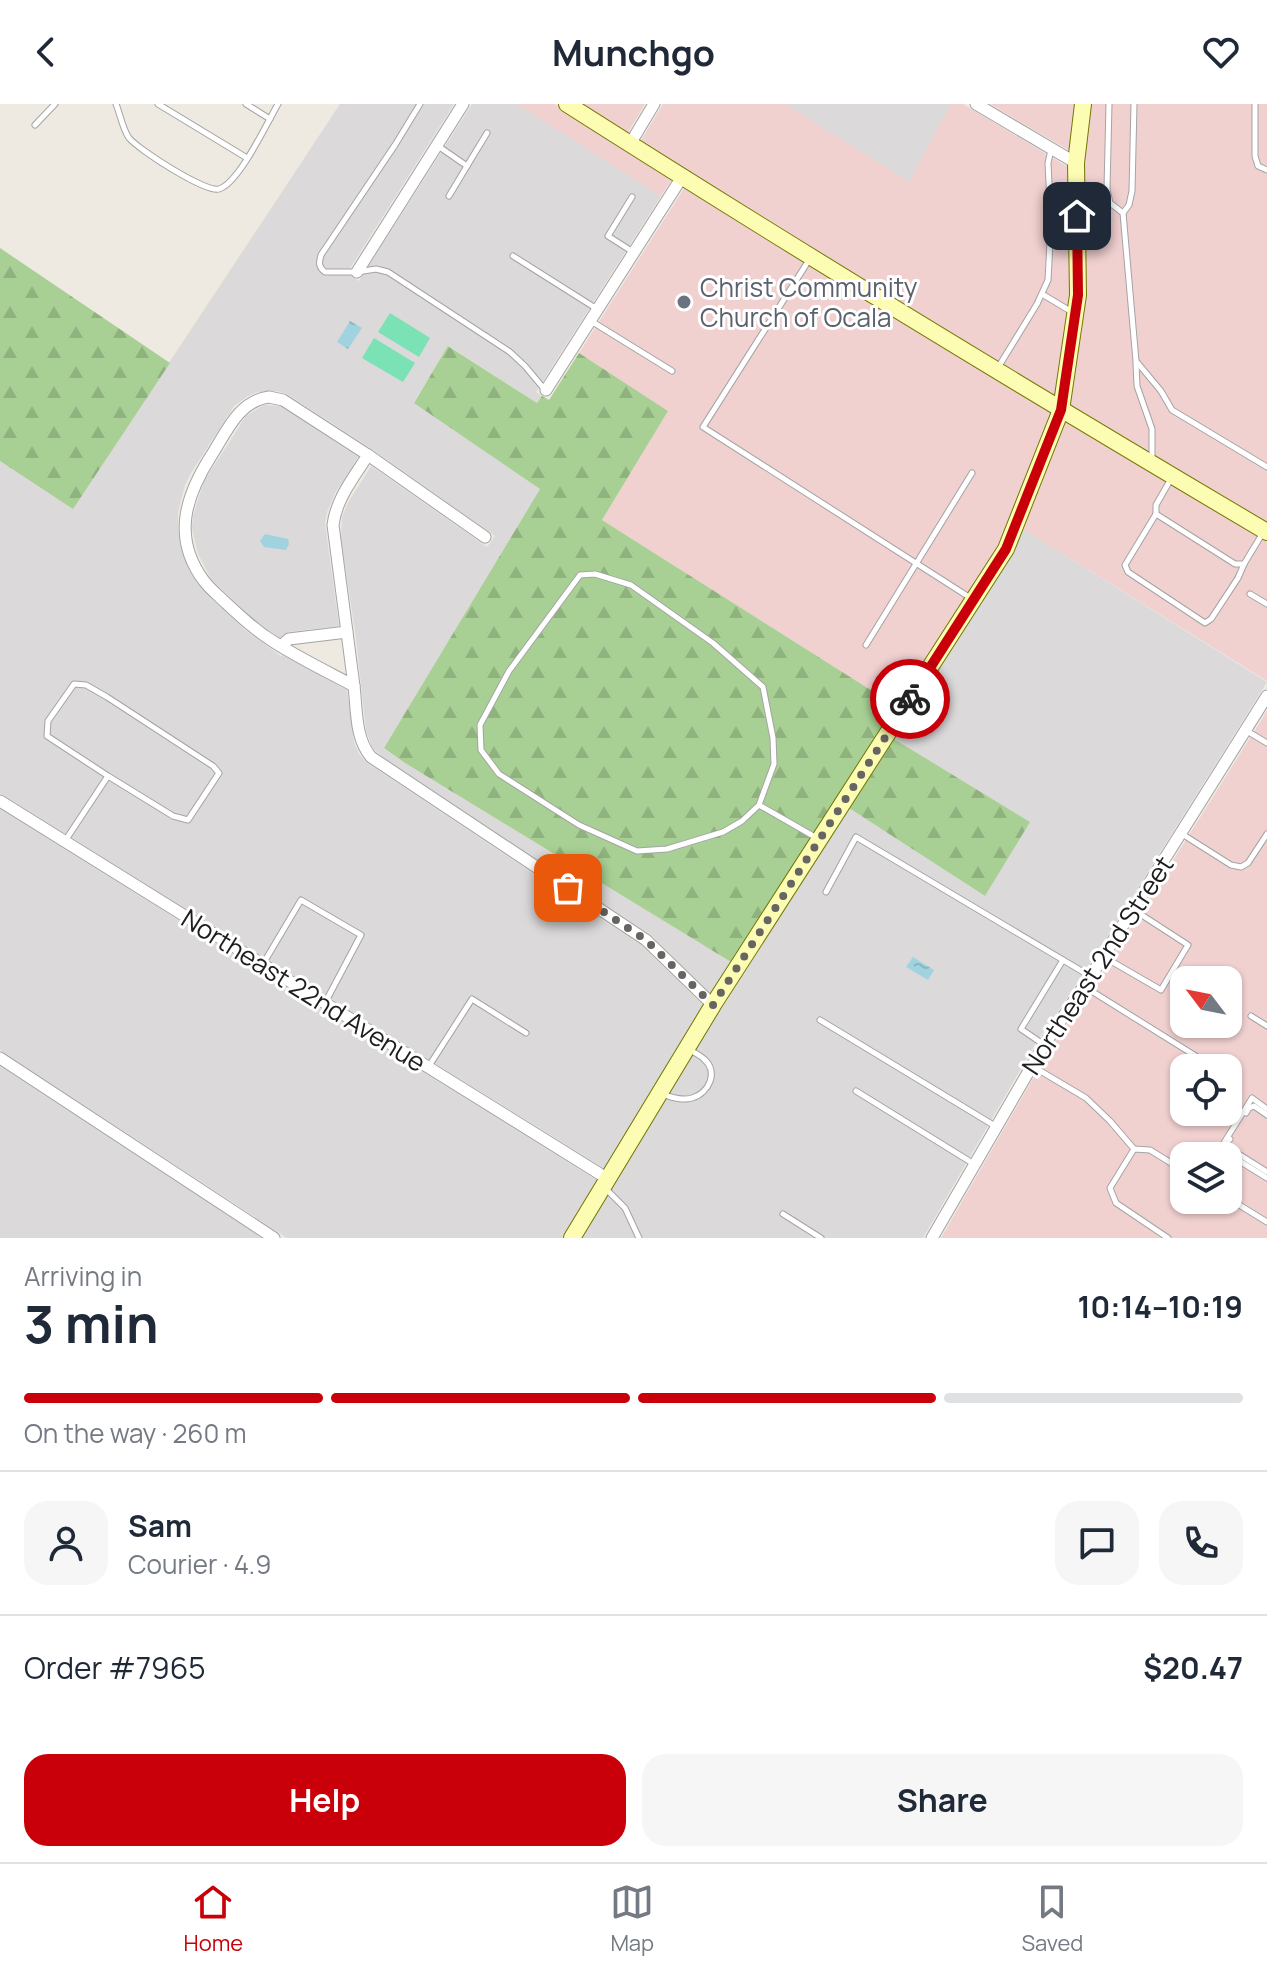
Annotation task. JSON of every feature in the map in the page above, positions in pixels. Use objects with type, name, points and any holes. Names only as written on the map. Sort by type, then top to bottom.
[{"type":"street","points":[[357,272],[463,104]]},
{"type":"street","points":[[567,104],[1061,410],[1266,531]]},
{"type":"street","points":[[630,144],[654,104]]},
{"type":"street","points":[[976,104],[1076,163]]},
{"type":"street","points":[[572,1238],[713,1005],[1006,549],[1061,410],[1078,295],[1076,163],[1083,104]]},
{"type":"street","points":[[546,390],[682,177]]},
{"type":"street","points":[[354,686],[281,646],[250,625],[206,583],[191,556],[185,528],[188,502],[197,477],[240,411],[261,398],[283,400],[485,537]]},
{"type":"street","points":[[368,455],[337,506],[333,525],[359,732],[365,750],[371,757],[646,940],[713,1005]]},
{"type":"street","points":[[281,646],[289,639],[347,632]]},
{"type":"street","name":"Northeast 2nd Street","points":[[932,1238],[1044,1045],[1088,982],[1267,696]]},
{"type":"street","name":"Northeast 22nd Avenue","points":[[0,801],[428,1067],[606,1183]]},
{"type":"street","points":[[0,1058],[274,1238]]},
{"type":"lane","points":[[35,125],[55,104]]},
{"type":"lane","points":[[116,104],[128,137],[165,164],[208,189],[217,190],[241,169],[278,104]]},
{"type":"lane","points":[[158,104],[247,158]]},
{"type":"lane","points":[[246,104],[270,119]]},
{"type":"lane","points":[[420,104],[321,255],[321,269],[325,272],[383,270],[510,352],[546,390]]},
{"type":"lane","points":[[1109,104],[1107,189],[1110,203],[1123,213]]},
{"type":"lane","points":[[1134,104],[1132,191],[1129,205],[1123,213],[1137,386],[1152,429],[1152,463]]},
{"type":"lane","points":[[1255,104],[1255,156],[1258,166],[1267,170]]},
{"type":"lane","points":[[449,196],[487,133]]},
{"type":"lane","points":[[437,146],[467,166]]},
{"type":"lane","points":[[996,370],[1048,280],[1051,224],[1048,163],[1051,148]]},
{"type":"lane","points":[[632,197],[608,236],[634,252]]},
{"type":"lane","points":[[513,256],[598,309]]},
{"type":"lane","points":[[811,257],[703,427],[973,600]]},
{"type":"lane","points":[[1042,294],[1075,314]]},
{"type":"lane","points":[[590,321],[672,371]]},
{"type":"lane","points":[[1136,361],[1172,410],[1267,467]]},
{"type":"lane","points":[[866,645],[972,473]]},
{"type":"lane","points":[[1173,476],[1156,505],[1156,514],[1125,565],[1128,572],[1205,623],[1211,619],[1266,531]]},
{"type":"lane","points":[[1156,514],[1235,564],[1244,564]]},
{"type":"lane","points":[[595,574],[631,585],[713,643],[763,687],[773,738],[774,764],[759,805],[742,821],[723,832],[667,849],[637,851],[579,825],[499,774],[481,750],[480,725],[509,671],[580,575],[595,574]]},
{"type":"lane","points":[[1250,594],[1267,604]]},
{"type":"lane","points":[[74,684],[86,685],[107,697],[213,766],[219,773],[188,820],[173,816],[108,776],[47,736],[48,721],[74,684]]},
{"type":"lane","points":[[1246,730],[1267,743]]},
{"type":"lane","points":[[65,842],[108,776]]},
{"type":"lane","points":[[759,805],[819,840]]},
{"type":"lane","points":[[1181,833],[1231,865],[1241,867],[1248,863],[1267,834]]},
{"type":"lane","points":[[826,892],[856,837],[1063,960],[1088,982],[1194,1054]]},
{"type":"lane","points":[[262,965],[301,900],[361,935],[324,1003]]},
{"type":"lane","points":[[1103,957],[1161,990],[1188,945],[1133,910]]},
{"type":"lane","points":[[1044,1045],[1021,1029],[1063,960]]},
{"type":"lane","points":[[428,1067],[472,999],[526,1033]]},
{"type":"lane","points":[[1251,1016],[1267,1026]]},
{"type":"lane","points":[[820,1020],[996,1127]]},
{"type":"lane","points":[[660,1094],[688,1099],[706,1089],[712,1069],[705,1059],[687,1049]]},
{"type":"lane","points":[[1032,1066],[1086,1098],[1134,1149],[1150,1150],[1170,1162]]},
{"type":"lane","points":[[856,1091],[975,1165]]},
{"type":"lane","points":[[1267,1112],[1252,1098],[1220,1149],[1267,1175]]},
{"type":"lane","points":[[1134,1149],[1110,1188],[1116,1203],[1168,1238]]},
{"type":"lane","points":[[606,1183],[625,1208],[639,1238]]},
{"type":"lane","points":[[1242,1207],[1267,1222]]},
{"type":"lane","points":[[783,1214],[821,1238]]},
{"type":"shaded area","points":[[340,104],[454,104],[347,273],[359,281],[472,104],[517,104],[661,196],[536,392],[542,396],[537,403],[449,346],[414,402],[540,489],[384,748],[731,962],[711,994],[650,934],[389,763],[372,747],[366,731],[341,539],[342,517],[349,501],[371,466],[487,547],[495,536],[366,445],[287,394],[277,391],[257,392],[234,406],[191,473],[178,512],[180,544],[199,586],[245,630],[281,656],[347,690],[354,742],[367,763],[641,945],[704,1006],[605,1169],[0,793],[0,461],[73,508]]},
{"type":"shaded area","points":[[517,104],[555,104],[672,179],[661,196]]},
{"type":"shaded area","points":[[580,104],[645,104],[627,134]]},
{"type":"shaded area","points":[[663,104],[785,104],[909,182],[951,104],[963,104],[1068,167],[1070,294],[1055,398],[640,142]]},
{"type":"shaded area","points":[[785,104],[951,104],[909,182]]},
{"type":"shaded area","points":[[990,104],[1075,104],[1070,151]]},
{"type":"shaded area","points":[[1090,104],[1267,104],[1267,524],[1070,407]]},
{"type":"shaded area","points":[[685,187],[1052,413],[999,545],[896,706],[602,520],[668,411],[579,353]]},
{"type":"shaded area","points":[[264,405],[281,406],[358,457],[335,493],[325,523],[339,626],[288,632],[280,638],[254,620],[211,579],[198,554],[192,528],[204,481],[246,416]]},
{"type":"shaded area","points":[[1065,421],[1267,540],[1267,681],[1023,529]]},
{"type":"shaded area","points":[[1023,529],[1267,682],[1085,972],[1037,1041],[923,1238],[581,1238],[719,1010],[849,808],[985,896],[1029,822],[894,739]]},
{"type":"shaded area","points":[[1267,711],[1267,1238],[941,1238],[1050,1049],[1098,980]]},
{"type":"shaded area","points":[[0,809],[598,1181],[562,1238],[287,1238],[0,1050]]},
{"type":"shaded area","points":[[0,1066],[262,1238],[0,1238]]},
{"type":"green space","points":[[0,248],[170,363],[73,509],[0,461]]},
{"type":"green space","points":[[390,313],[430,338],[419,357],[378,332]]},
{"type":"green space","points":[[374,338],[415,363],[403,382],[362,358]]},
{"type":"green space","points":[[448,346],[537,403],[542,396],[549,400],[579,353],[668,411],[602,520],[896,706],[731,962],[384,748],[540,489],[414,403]]},
{"type":"green space","points":[[894,739],[1030,822],[985,896],[849,808]]},
{"type":"water","points":[[350,321],[362,328],[348,349],[337,342]]},
{"type":"water","points":[[265,534],[288,539],[286,550],[264,547],[260,541]]},
{"type":"water","points":[[913,957],[934,970],[928,980],[906,967]]},
{"type":"way so far","points":[[568,888],[646,940],[713,1005],[910,699]]},
{"type":"place","name":"Christ Community Church of Ocala","points":[[684,302]]},
{"type":"route","points":[[910,699],[1006,549],[1061,410],[1078,295],[1077,216]]}]
